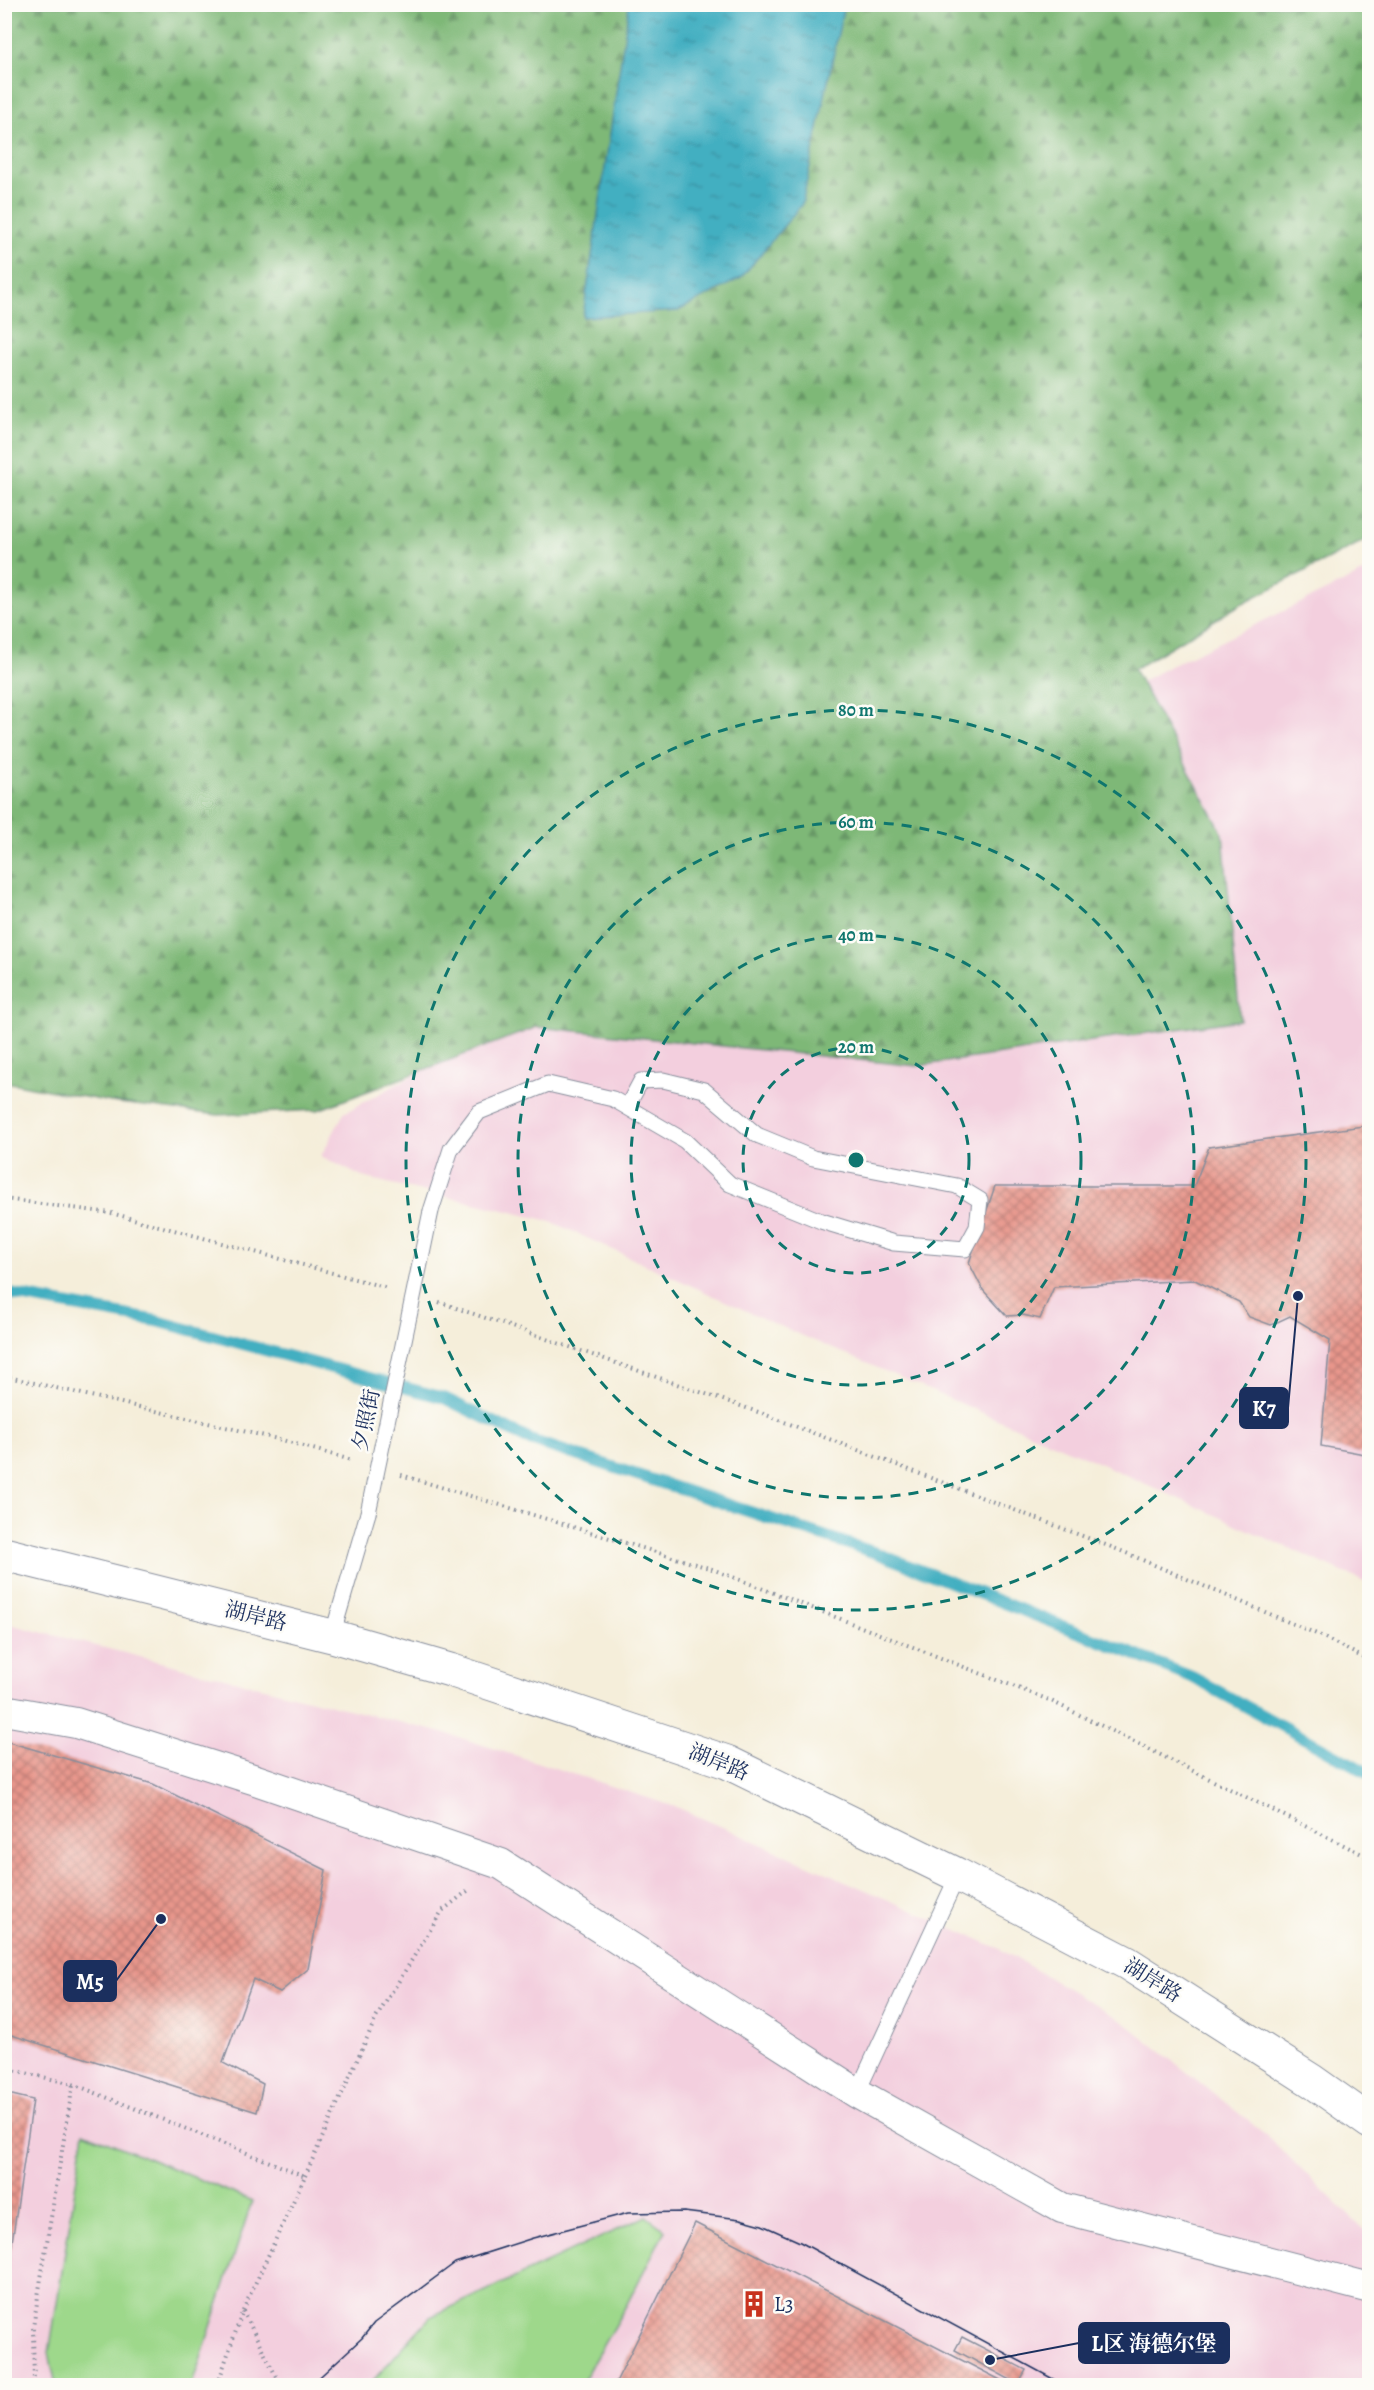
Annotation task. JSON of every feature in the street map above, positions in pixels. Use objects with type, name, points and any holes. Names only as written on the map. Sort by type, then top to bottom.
[{"type":"street","name":"湖岸路","points":[[4,1554],[332,1635],[450,1670],[727,1762],[958,1875],[1127,1963],[1312,2081],[1370,2121]]},
{"type":"street","points":[[4,1710],[76,1723],[256,1780],[501,1864],[857,2092],[1062,2208],[1370,2288]]},
{"type":"lane","name":"夕照街","points":[[332,1635],[368,1513],[431,1211],[451,1149],[479,1112],[548,1084],[614,1099],[627,1107],[686,1141],[730,1184],[820,1221],[894,1243],[965,1249],[977,1227],[980,1200],[957,1186],[813,1158],[757,1135],[704,1089],[663,1080],[641,1081],[627,1107]]},
{"type":"lane","points":[[857,2092],[958,1875]]},
{"type":"path","points":[[4,1198],[111,1213],[392,1289]]},
{"type":"path","points":[[437,1301],[761,1413],[1119,1550],[1319,1635],[1370,1661]]},
{"type":"path","points":[[4,1376],[282,1440],[361,1463]]},
{"type":"path","points":[[395,1474],[712,1569],[1038,1696],[1370,1857]]},
{"type":"path","points":[[217,2385],[243,2310],[376,2018],[442,1911],[501,1864]]},
{"type":"path","points":[[4,2068],[73,2085],[305,2176]]},
{"type":"path","points":[[34,2385],[33,2327],[73,2085]]},
{"type":"path","points":[[243,2310],[280,2385]]},
{"type":"shaded area","points":[[1369,570],[1369,1584],[1088,1458],[775,1324],[550,1221],[362,1177],[321,1156],[344,1113],[1172,665]]},
{"type":"shaded area","points":[[5,1623],[455,1736],[679,1808],[998,1948],[1120,2019],[1265,2134],[1369,2233],[1369,2385],[5,2386]]},
{"type":"green space","points":[[4,5],[1369,5],[1369,538],[1241,604],[1134,669],[1223,834],[1240,1020],[917,1066],[537,1027],[318,1110],[218,1115],[111,1102],[5,1082]]},
{"type":"green space","points":[[84,2132],[252,2201],[192,2385],[56,2385],[49,2353]]},
{"type":"green space","points":[[646,2216],[665,2230],[627,2304],[580,2385],[369,2385],[430,2317]]},
{"type":"water","points":[[629,5],[844,5],[802,204],[741,278],[678,311],[583,317]]},
{"type":"building","points":[[1370,1125],[1370,1455],[1321,1446],[1330,1340],[1290,1316],[1271,1325],[1249,1317],[1239,1302],[1195,1280],[1054,1287],[1040,1319],[1023,1315],[1007,1316],[983,1290],[969,1263],[995,1186],[1194,1186],[1209,1147]]},
{"type":"building","points":[[5,1741],[153,1784],[326,1870],[308,1969],[280,1992],[253,1979],[223,2063],[263,2084],[257,2112],[5,2033]]},
{"type":"building","points":[[4,2093],[33,2100],[6,2283],[4,2283]]},
{"type":"building","name":"L3","points":[[695,2223],[1012,2386],[614,2386]]},
{"type":"building","points":[[962,2337],[1026,2370],[1018,2384],[955,2350]]},
{"type":"waterway","points":[[4,1293],[157,1321],[444,1398],[530,1440],[879,1554],[1192,1677],[1370,1774]]},
{"type":"tram line","points":[[310,2386],[362,2338],[374,2323],[455,2263],[533,2238],[628,2213],[684,2212],[740,2219],[762,2225],[800,2242],[1066,2386]]},
{"type":"place","name":"K7","points":[[1298,1296]]},
{"type":"place","name":"M5","points":[[161,1919]]},
{"type":"place","name":"L3","points":[[754,2304]]},
{"type":"place","name":"L区 海德尔堡","points":[[990,2360]]}]
